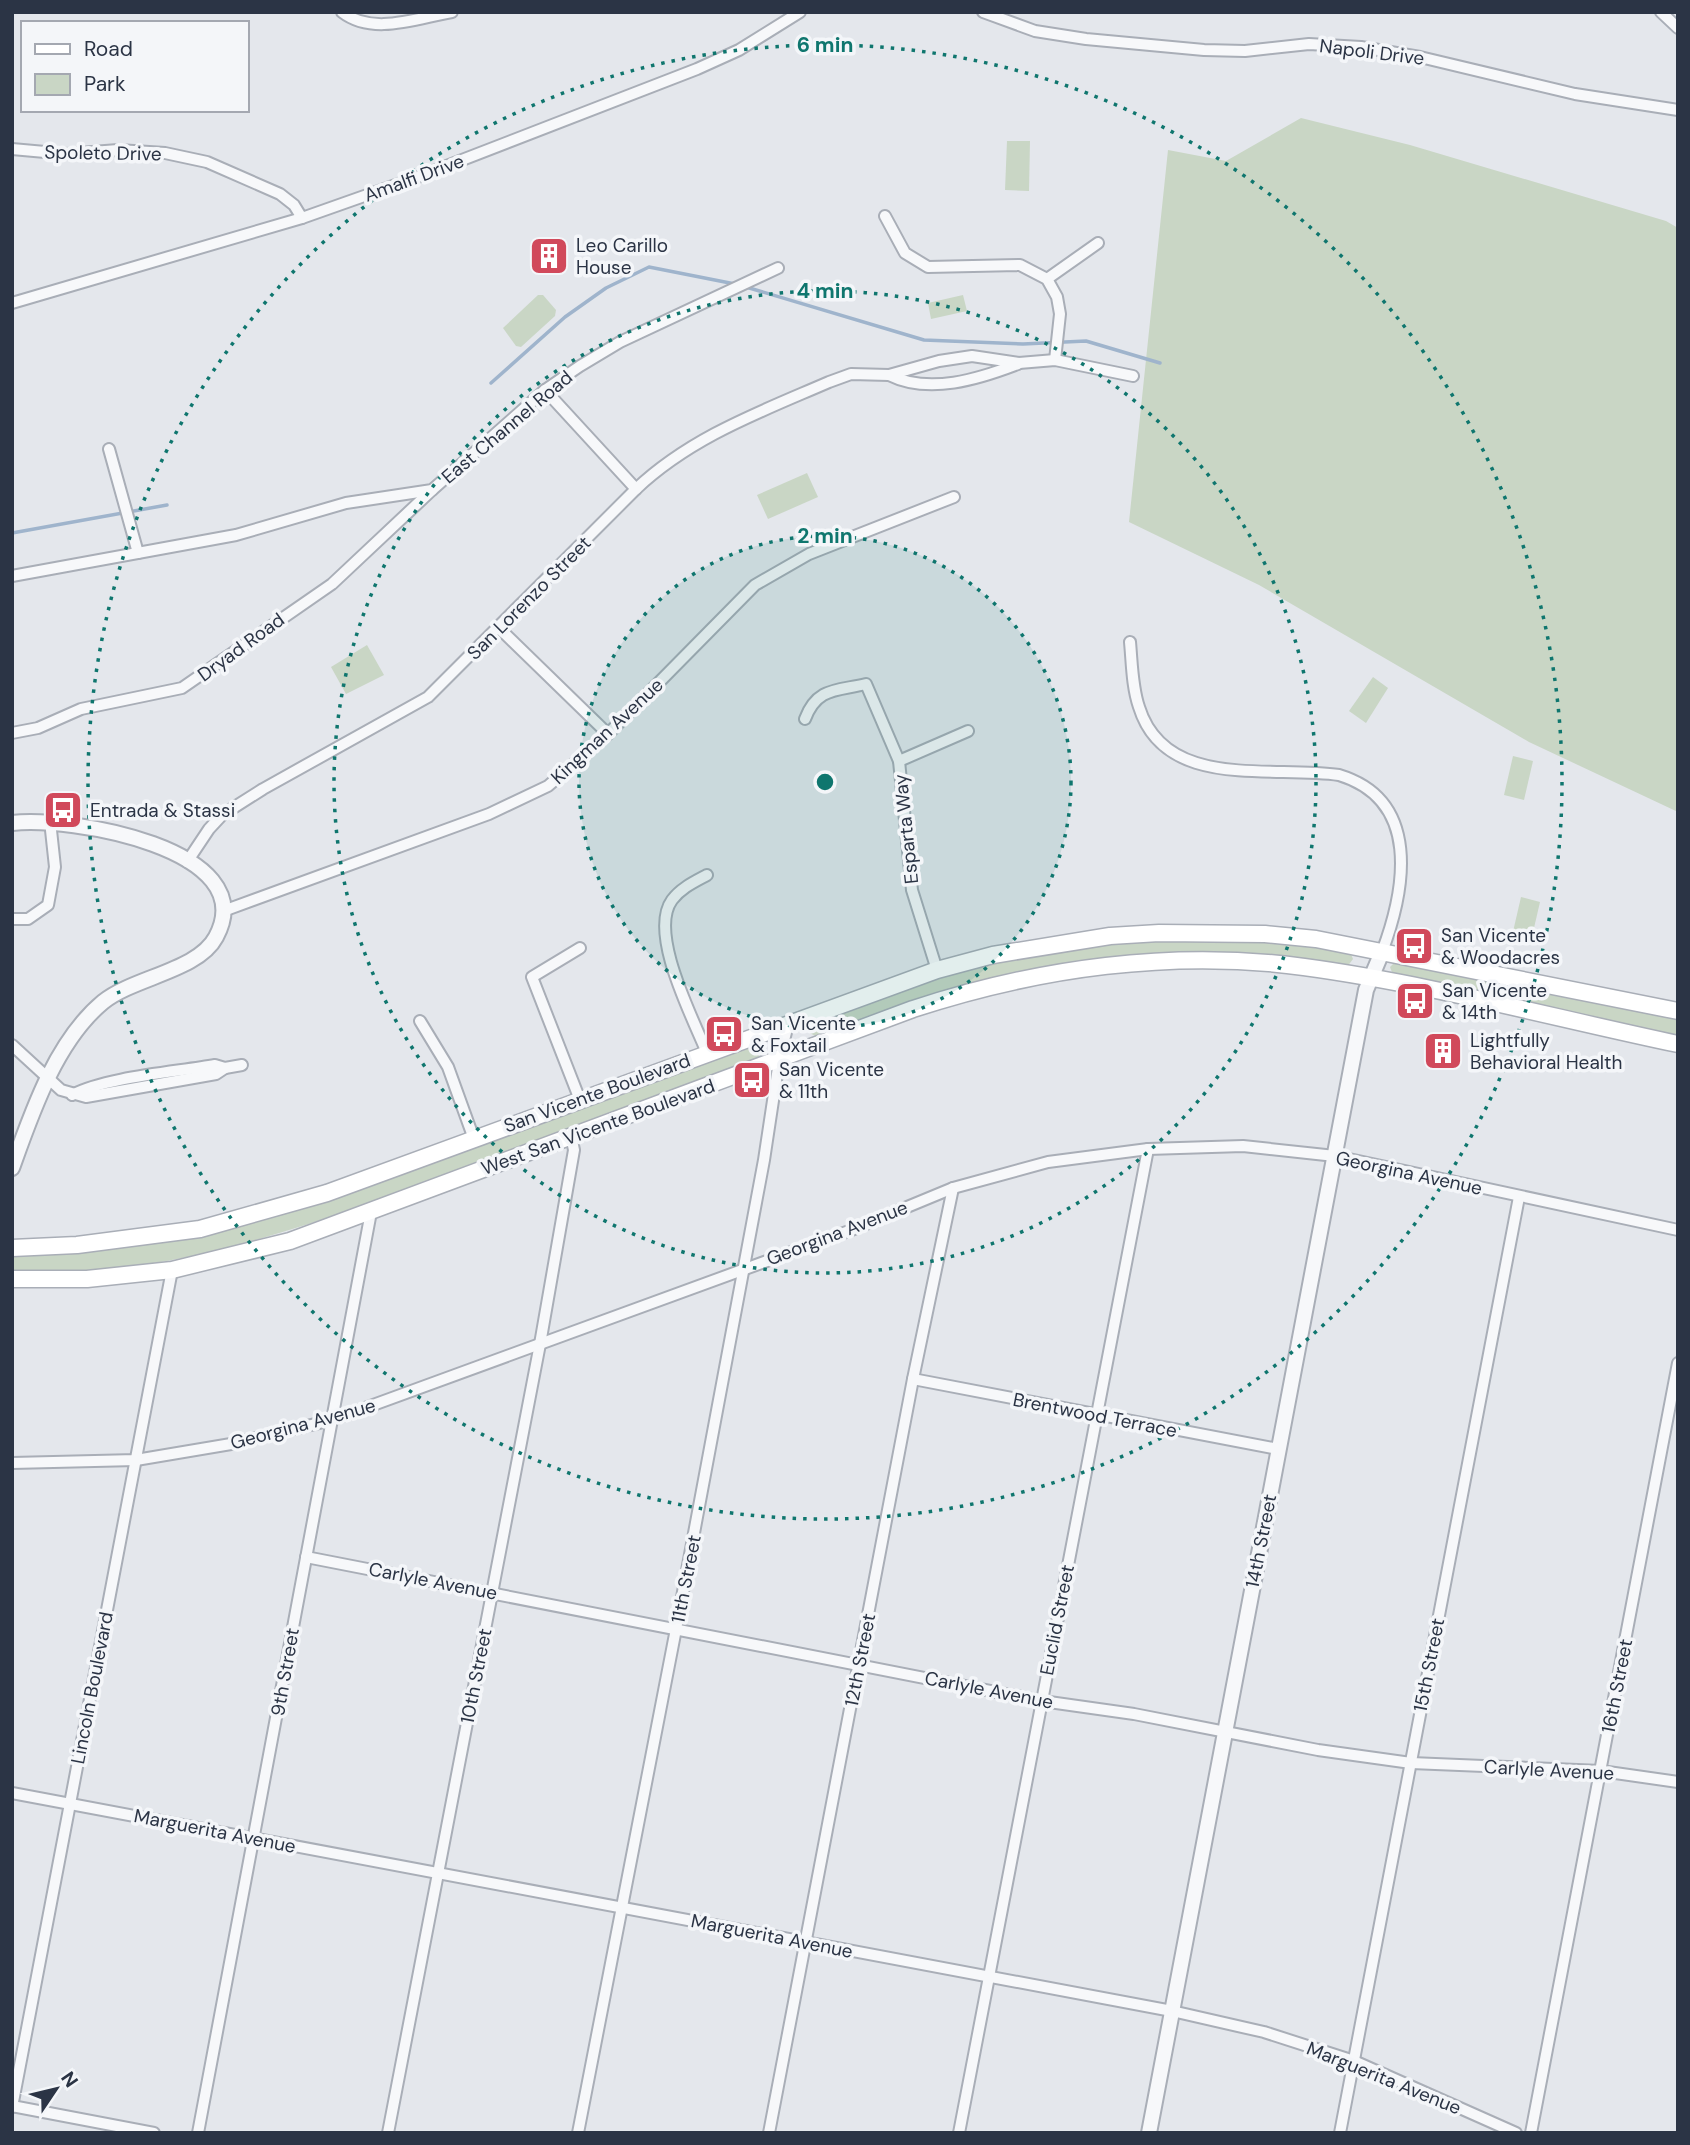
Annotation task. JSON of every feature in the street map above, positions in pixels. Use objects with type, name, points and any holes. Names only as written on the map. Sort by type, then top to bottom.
[{"type":"main road","name":"San Vicente Boulevard","points":[[12,1248],[143,1238],[213,1226],[327,1193],[937,970],[993,955],[1055,944],[1159,933],[1265,934],[1316,939],[1678,1011]]},
{"type":"main road","name":"West San Vicente Boulevard","points":[[12,1279],[87,1279],[172,1270],[278,1244],[779,1061],[864,1026],[966,991],[1072,969],[1160,962],[1222,962],[1303,967],[1371,978],[1678,1044]]},
{"type":"street","points":[[342,12],[352,20],[374,26],[452,12]]},
{"type":"street","name":"Amalfi Drive","points":[[12,303],[302,218],[639,93],[739,50],[800,12]]},
{"type":"street","name":"Napoli Drive","points":[[983,12],[1035,31],[1086,39],[1204,50],[1245,51],[1309,44],[1361,47],[1420,57],[1576,94],[1678,110]]},
{"type":"street","points":[[1661,12],[1678,27]]},
{"type":"street","name":"Spoleto Drive","points":[[12,149],[67,154],[118,150],[165,153],[207,162],[280,194],[294,205],[302,218]]},
{"type":"street","points":[[885,216],[892,234],[915,262],[942,268],[969,264],[1020,265],[1047,279],[1057,297],[1060,314],[1055,360]]},
{"type":"street","points":[[1047,279],[1098,243]]},
{"type":"street","name":"East Channel Road","points":[[12,576],[236,535],[346,503],[432,490],[545,390],[620,342],[778,268]]},
{"type":"street","name":"San Lorenzo Street","points":[[187,862],[222,815],[262,789],[428,697],[660,466],[699,441],[807,391],[851,374],[889,374],[939,361],[972,356],[1019,363],[1055,360],[1133,376]]},
{"type":"street","name":"San Lorenzo Street","points":[[889,374],[902,381],[933,385],[991,374],[1019,363]]},
{"type":"street","points":[[545,390],[636,489]]},
{"type":"street","points":[[109,449],[138,553]]},
{"type":"street","name":"Dryad Road","points":[[12,733],[38,728],[81,709],[182,688],[332,584],[432,490]]},
{"type":"street","name":"Kingman Avenue","points":[[226,910],[522,800],[568,771],[766,577],[809,554],[954,497]]},
{"type":"street","points":[[499,628],[608,734]]},
{"type":"street","points":[[1130,642],[1138,704],[1145,722],[1155,737],[1179,758],[1207,766],[1339,775],[1352,779],[1377,796],[1393,818],[1402,851],[1402,874],[1382,952]]},
{"type":"street","name":"Esparta Way","points":[[805,719],[811,704],[820,694],[866,684],[899,761],[912,890],[937,970]]},
{"type":"street","points":[[899,761],[968,731]]},
{"type":"street","points":[[12,919],[28,919],[48,905],[55,867],[50,821]]},
{"type":"street","points":[[12,824],[50,821],[86,825],[128,835],[187,862],[215,883],[226,910],[215,940],[197,957],[126,989],[93,1012],[75,1032],[50,1078],[12,1168]]},
{"type":"street","points":[[706,1054],[663,932],[671,901],[685,887],[707,875]]},
{"type":"street","points":[[580,948],[532,977],[580,1100]]},
{"type":"street","name":"14th Street","points":[[1149,2133],[1366,990],[1382,952]]},
{"type":"street","points":[[420,1021],[448,1067],[474,1139]]},
{"type":"street","name":"11th Street","points":[[578,2133],[744,1268],[779,1061],[789,1024]]},
{"type":"street","points":[[12,1045],[61,1090],[86,1097],[152,1081],[216,1073],[225,1068],[242,1065]]},
{"type":"street","name":"10th Street","points":[[388,2133],[540,1344],[574,1150],[571,1136]]},
{"type":"street","name":"Georgina Avenue","points":[[12,1463],[136,1460],[231,1444],[332,1420],[849,1231],[953,1188],[1048,1162],[1148,1149],[1243,1146],[1335,1156],[1678,1230]]},
{"type":"street","name":"Euclid Street","points":[[959,2133],[1148,1149]]},
{"type":"street","name":"12th Street","points":[[769,2133],[913,1379],[953,1188]]},
{"type":"street","name":"15th Street","points":[[1340,2133],[1519,1197]]},
{"type":"street","name":"9th Street","points":[[198,2133],[371,1212]]},
{"type":"street","name":"Lincoln Boulevard","points":[[12,2106],[172,1270]]},
{"type":"street","name":"16th Street","points":[[1531,2133],[1678,1363]]},
{"type":"street","name":"Brentwood Terrace","points":[[913,1379],[1278,1449]]},
{"type":"street","name":"Carlyle Avenue","points":[[306,1557],[1042,1701],[1410,1763],[1601,1771],[1678,1783]]},
{"type":"street","name":"Marguerita Avenue","points":[[12,1793],[1172,2011],[1265,2032],[1354,2061],[1516,2133]]},
{"type":"street","points":[[12,2106],[154,2133]]},
{"type":"green space","points":[[1301,118],[1410,145],[1666,221],[1678,228],[1678,812],[1529,742],[1259,585],[1129,522],[1168,150],[1226,161]]},
{"type":"green space","points":[[1007,141],[1030,141],[1029,191],[1005,190]]},
{"type":"green space","points":[[538,295],[543,295],[556,310],[555,316],[521,347],[516,346],[503,328]]},
{"type":"green space","points":[[963,295],[967,311],[931,319],[928,303]]},
{"type":"green space","points":[[807,473],[818,497],[768,519],[757,495]]},
{"type":"green space","points":[[367,645],[384,675],[346,694],[331,667]]},
{"type":"green space","points":[[1373,677],[1388,688],[1366,723],[1349,711]]},
{"type":"green space","points":[[1513,756],[1533,761],[1524,800],[1504,795]]},
{"type":"green space","points":[[1521,897],[1540,902],[1531,941],[1512,936]]},
{"type":"green space","points":[[1194,938],[1286,942],[1350,952],[1353,959],[1347,967],[1111,959],[1048,967],[926,997],[817,1037],[808,1032],[809,1024],[877,998],[945,975],[1015,956],[1087,944]]},
{"type":"green space","points":[[1396,961],[1678,1018],[1678,1036],[1393,975],[1390,967]]},
{"type":"green space","points":[[758,1043],[759,1059],[300,1227],[186,1257],[129,1267],[71,1271],[12,1270],[12,1255],[131,1247],[240,1225],[294,1209]]},
{"type":"waterway","points":[[491,383],[565,317],[606,288],[649,267],[735,284]]},
{"type":"waterway","points":[[746,287],[924,340],[1023,344],[1086,341],[1160,363]]},
{"type":"waterway","points":[[12,533],[167,505]]},
{"type":"place","name":"Leo Carillo House","points":[[549,256]]},
{"type":"place","name":"Entrada & Stassi","points":[[63,810]]},
{"type":"place","name":"San Vicente & Woodacres","points":[[1414,946]]},
{"type":"place","name":"San Vicente & 14th","points":[[1415,1001]]},
{"type":"place","name":"San Vicente & Foxtail","points":[[724,1034]]},
{"type":"place","name":"Lightfully Behavioral Health","points":[[1443,1051]]},
{"type":"place","name":"San Vicente & 11th","points":[[752,1080]]}]
